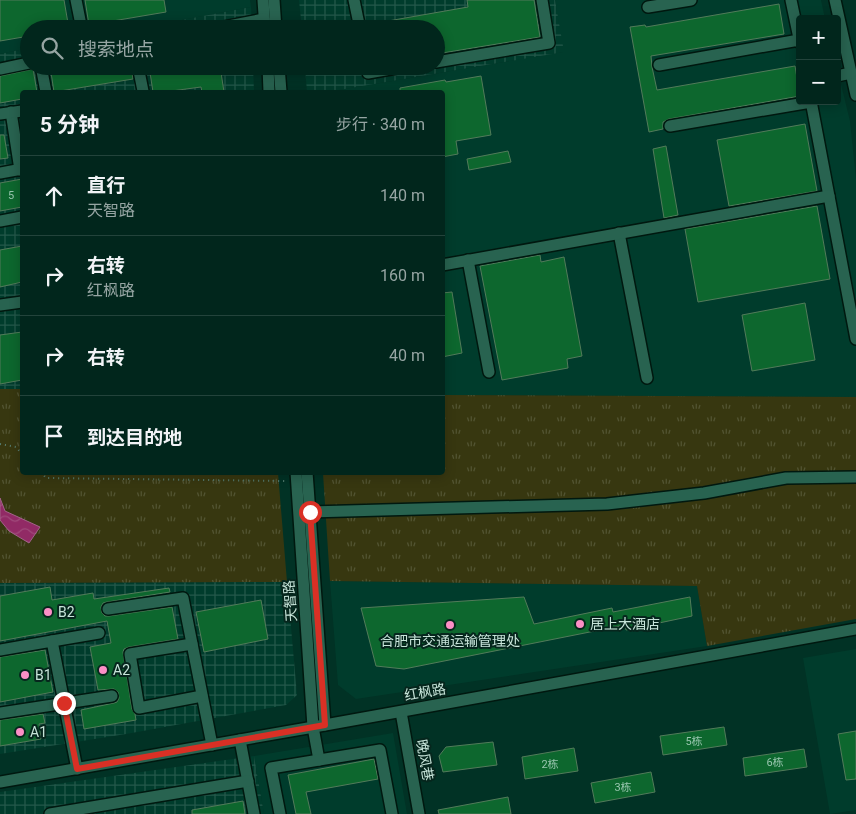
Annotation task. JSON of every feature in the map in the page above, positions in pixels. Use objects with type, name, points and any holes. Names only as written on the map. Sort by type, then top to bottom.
[{"type":"street","points":[[76,0],[80,20]]},
{"type":"street","points":[[263,0],[265,20]]},
{"type":"street","points":[[274,0],[275,20]]},
{"type":"street","points":[[354,0],[358,20]]},
{"type":"street","points":[[445,60],[549,43],[542,0]]},
{"type":"street","points":[[648,7],[691,0]]},
{"type":"street","points":[[791,0],[796,26]]},
{"type":"street","points":[[835,0],[856,95]]},
{"type":"street","points":[[658,64],[796,42]]},
{"type":"street","points":[[0,69],[20,65]]},
{"type":"street","points":[[841,75],[851,73]]},
{"type":"street","points":[[43,75],[46,90]]},
{"type":"street","points":[[139,75],[140,90]]},
{"type":"street","points":[[269,75],[270,90]]},
{"type":"street","points":[[280,75],[281,90]]},
{"type":"street","points":[[670,126],[796,105]]},
{"type":"street","points":[[812,105],[856,339]]},
{"type":"street","points":[[11,112],[20,163]]},
{"type":"street","points":[[0,173],[20,169]]},
{"type":"street","points":[[445,264],[829,196]]},
{"type":"street","points":[[0,221],[20,217]]},
{"type":"street","points":[[619,233],[647,378]]},
{"type":"street","points":[[468,260],[489,372]]},
{"type":"street","points":[[0,305],[20,302]]},
{"type":"street","name":"天智路","points":[[308,475],[325,725]]},
{"type":"street","name":"天智路","points":[[296,477],[313,727],[319,760]]},
{"type":"street","points":[[310,512],[607,504],[704,493],[786,478],[856,477]]},
{"type":"street","points":[[108,609],[183,598],[212,745]]},
{"type":"street","name":"红枫路","points":[[0,782],[401,712],[856,629]]},
{"type":"street","points":[[0,650],[99,633]]},
{"type":"street","points":[[52,641],[77,769]]},
{"type":"street","points":[[192,644],[130,654],[139,708],[202,696]]},
{"type":"street","points":[[0,713],[112,696]]},
{"type":"street","name":"晚风巷","points":[[401,712],[419,814]]},
{"type":"street","points":[[240,740],[254,814]]},
{"type":"street","points":[[280,814],[271,768],[380,750],[392,814]]},
{"type":"street","points":[[50,814],[248,781]]},
{"type":"path","points":[[0,444],[16,447],[20,452]]},
{"type":"path","points":[[44,475],[46,478],[296,477]]},
{"type":"shaded area","points":[[0,0],[250,0],[251,7],[182,20],[20,20],[20,50],[0,54]]},
{"type":"shaded area","points":[[299,0],[555,0],[564,52],[445,72],[445,20],[301,20]]},
{"type":"shaded area","points":[[555,0],[821,0],[824,15],[796,15],[796,105],[841,105],[841,84],[850,121],[856,179],[856,397],[445,395],[445,90],[339,90],[427,75],[445,75],[445,72],[563,52]]},
{"type":"shaded area","points":[[251,7],[252,20],[182,20]]},
{"type":"shaded area","points":[[20,50],[20,75],[253,75],[254,90],[20,90],[20,389],[0,389],[0,54]]},
{"type":"shaded area","points":[[306,75],[428,75],[339,90],[307,90]]},
{"type":"shaded area","points":[[330,581],[697,586],[707,646],[356,699],[338,685]]},
{"type":"shaded area","points":[[287,582],[297,695],[286,705],[126,734],[0,754],[0,583]]},
{"type":"shaded area","points":[[856,649],[856,810],[830,814],[803,658]]},
{"type":"shaded area","points":[[393,733],[407,814],[264,814],[254,756]]},
{"type":"shaded area","points":[[254,756],[264,814],[0,814],[0,792]]},
{"type":"green space","points":[[0,389],[20,389],[20,475],[278,475],[287,582],[0,583]]},
{"type":"green space","points":[[445,395],[856,397],[856,619],[707,646],[697,586],[330,581],[323,475],[445,475]]},
{"type":"water","points":[[0,498],[5,511],[40,527],[29,543],[9,531],[0,520]]},
{"type":"building","points":[[0,0],[64,0],[67,20],[20,20],[20,38],[0,41]]},
{"type":"building","points":[[85,0],[164,0],[166,12],[119,20],[88,20]]},
{"type":"building","points":[[467,0],[534,0],[540,37],[445,53],[445,20],[394,20],[468,7]]},
{"type":"building","points":[[779,4],[784,34],[651,56],[652,67],[657,90],[795,66],[796,97],[669,119],[663,122],[663,129],[649,132],[630,27],[645,25],[646,27]]},
{"type":"building","points":[[20,72],[20,75],[34,75],[37,90],[20,90],[20,99],[0,103],[0,76]]},
{"type":"building","points":[[51,75],[132,75],[133,79],[66,90],[54,90]]},
{"type":"building","points":[[150,75],[221,75],[224,90],[202,90],[201,87],[179,90],[153,90]]},
{"type":"building","points":[[481,76],[491,135],[456,141],[458,154],[445,156],[445,90],[400,90],[400,88],[445,80],[446,82]]},
{"type":"building","points":[[805,124],[817,191],[729,206],[717,140]]},
{"type":"building","points":[[0,135],[4,135],[8,158],[0,159]]},
{"type":"building","points":[[666,146],[678,215],[664,218],[653,149]]},
{"type":"building","points":[[508,151],[511,162],[469,170],[467,159]]},
{"type":"building","points":[[20,179],[20,207],[0,211],[0,183]]},
{"type":"building","points":[[817,206],[830,279],[698,302],[685,229]]},
{"type":"building","points":[[20,246],[20,282],[0,287],[0,250]]},
{"type":"building","points":[[540,255],[541,262],[564,257],[582,356],[567,359],[568,368],[502,380],[480,266]]},
{"type":"building","points":[[452,292],[462,353],[445,356],[445,293]]},
{"type":"building","points":[[805,303],[815,360],[752,371],[742,315]]},
{"type":"building","points":[[20,332],[20,380],[0,384],[0,335]]},
{"type":"building","points":[[50,587],[52,600],[93,593],[94,599],[169,588],[170,592],[107,602],[103,603],[101,607],[102,613],[105,616],[109,616],[172,607],[178,639],[129,647],[124,649],[123,652],[132,709],[136,720],[84,729],[81,710],[114,703],[119,698],[118,692],[114,689],[98,690],[90,647],[111,643],[107,621],[0,641],[0,596]]},
{"type":"building","name":"合肥市交通运输管理处","points":[[524,597],[534,624],[612,608],[613,612],[690,597],[692,616],[626,630],[625,625],[404,669],[376,666],[361,608]]},
{"type":"building","points":[[261,600],[268,639],[204,652],[196,612]]},
{"type":"building","name":"B1","points":[[45,650],[53,692],[0,702],[0,657]]},
{"type":"building","name":"A1","points":[[43,714],[45,723],[39,724],[41,739],[0,746],[0,720]]},
{"type":"building","points":[[724,727],[727,745],[663,755],[660,736]]},
{"type":"building","points":[[856,731],[856,779],[846,780],[838,734]]},
{"type":"building","points":[[493,742],[497,765],[443,772],[439,756],[446,747]]},
{"type":"building","points":[[574,748],[578,771],[525,779],[522,757]]},
{"type":"building","points":[[804,749],[807,767],[745,776],[743,758]]},
{"type":"building","points":[[374,759],[378,779],[306,792],[311,814],[296,814],[288,775]]},
{"type":"building","points":[[651,772],[655,792],[595,803],[591,783]]},
{"type":"building","points":[[508,797],[511,814],[439,814],[438,810]]},
{"type":"building","points":[[243,801],[245,814],[192,814],[192,810]]},
{"type":"place","name":"B2","points":[[48,612]]},
{"type":"place","name":"居上大酒店","points":[[580,624]]},
{"type":"place","name":"合肥市交通运输管理处","points":[[450,625]]},
{"type":"place","name":"A2","points":[[103,670]]},
{"type":"place","name":"B1","points":[[25,675]]},
{"type":"place","name":"A1","points":[[20,732]]},
{"type":"route","points":[[64,703],[77,769],[325,725],[310,512]]}]
